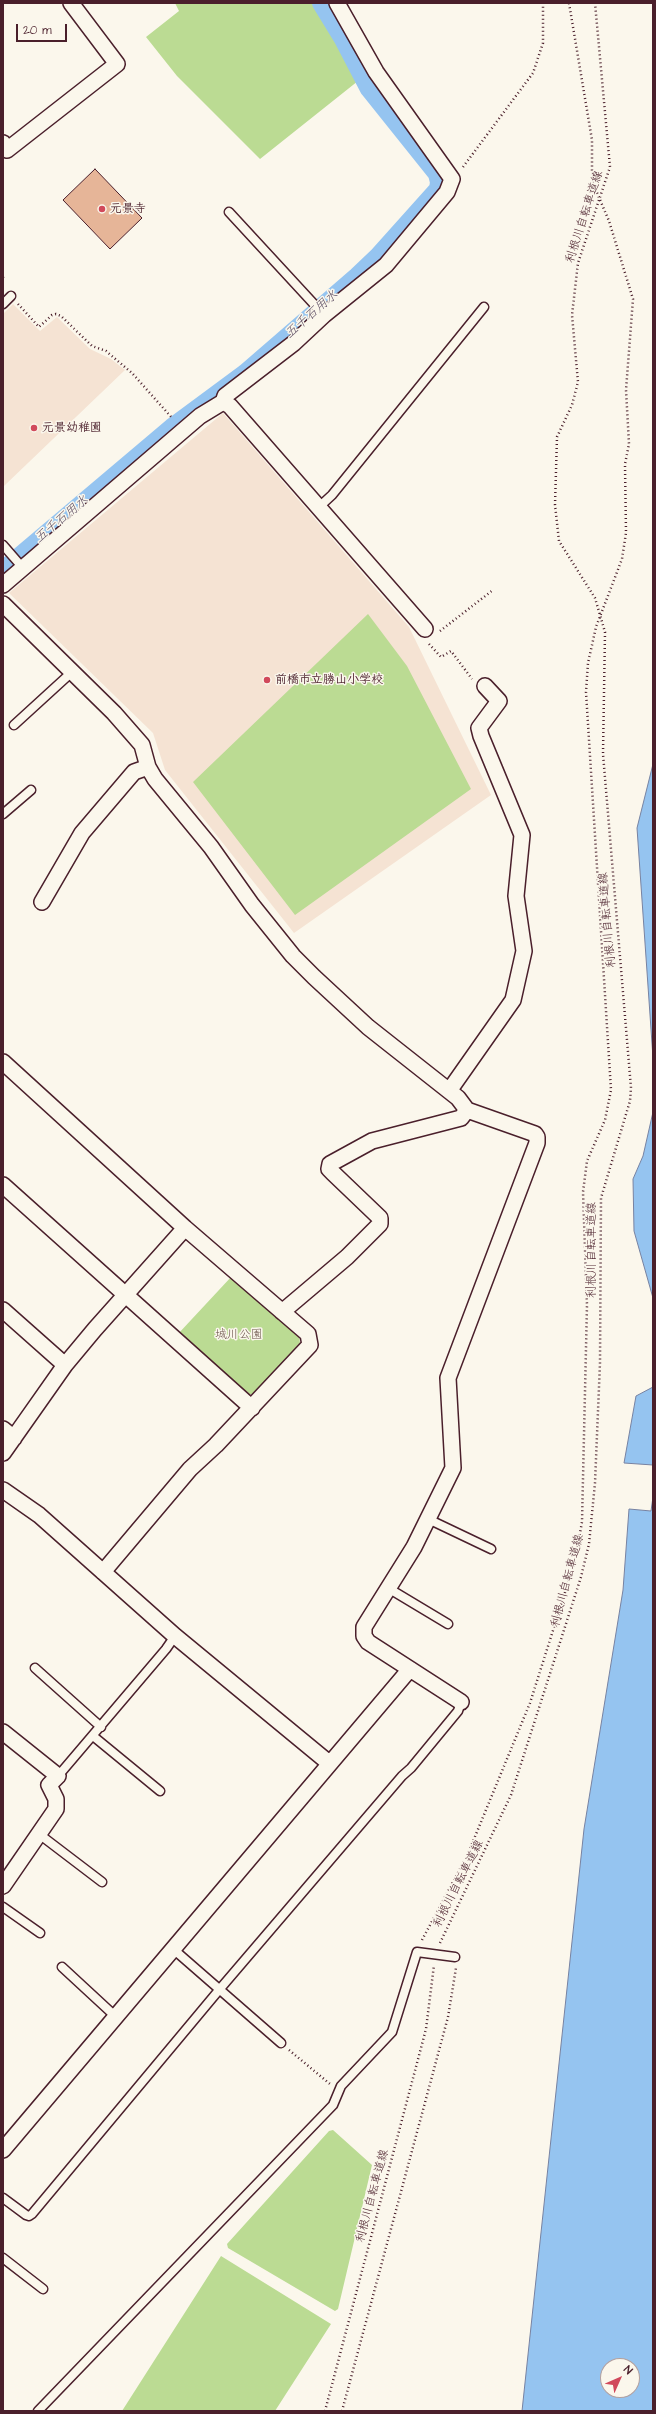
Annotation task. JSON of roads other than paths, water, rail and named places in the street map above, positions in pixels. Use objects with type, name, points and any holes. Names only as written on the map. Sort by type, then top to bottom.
[{"type":"street","points":[[4,149],[117,64],[71,3]]},
{"type":"street","points":[[3,585],[200,416],[223,402],[225,396],[294,342],[324,315],[386,265],[447,192],[452,179],[376,72],[336,3]]},
{"type":"street","points":[[223,402],[230,406],[425,629]]},
{"type":"street","points":[[3,604],[114,712],[142,745],[148,767],[155,780],[211,848],[252,905],[293,956],[368,1027],[458,1098],[467,1110],[535,1134],[537,1143],[448,1378],[454,1462],[428,1519],[364,1627],[364,1636],[368,1642],[461,1702]]},
{"type":"street","points":[[449,1092],[513,1000],[524,951],[516,896],[522,835],[479,728],[499,701],[485,686]]},
{"type":"street","points":[[42,902],[82,833],[134,772],[148,767]]},
{"type":"street","points":[[3,1062],[185,1228],[308,1334],[310,1346],[252,1408],[190,1469],[103,1572]]},
{"type":"street","points":[[282,1312],[347,1257],[380,1224],[380,1218],[330,1169],[330,1164],[372,1141],[461,1118],[467,1110]]},
{"type":"street","points":[[3,1185],[252,1408]]},
{"type":"street","points":[[3,1453],[9,1434],[125,1295],[185,1228]]},
{"type":"street","points":[[3,1310],[65,1366]]},
{"type":"street","points":[[3,1490],[39,1515],[175,1636],[329,1763]]},
{"type":"street","points":[[3,2150],[172,1948],[410,1669]]},
{"type":"street","points":[[3,1732],[58,1776],[48,1785],[56,1799],[56,1809],[3,1886]]},
{"type":"lane","points":[[229,212],[324,315]]},
{"type":"lane","points":[[3,304],[11,296]]},
{"type":"lane","points":[[319,507],[332,495],[484,307]]},
{"type":"lane","points":[[3,545],[23,568]]},
{"type":"lane","points":[[14,725],[72,672]]},
{"type":"lane","points":[[3,814],[31,790]]},
{"type":"lane","points":[[428,1519],[491,1549]]},
{"type":"lane","points":[[388,1588],[448,1624]]},
{"type":"lane","points":[[58,1776],[102,1727],[175,1636]]},
{"type":"lane","points":[[35,1668],[102,1727]]},
{"type":"lane","points":[[3,2198],[26,2215],[29,2216],[32,2214],[219,1990],[402,1776],[411,1768],[458,1711],[461,1702]]},
{"type":"lane","points":[[93,1736],[160,1791]]},
{"type":"lane","points":[[38,1834],[102,1882]]},
{"type":"lane","points":[[3,1907],[40,1933]]},
{"type":"lane","points":[[172,1948],[281,2043]]},
{"type":"lane","points":[[38,2411],[333,2105],[341,2086],[392,2032],[417,1952],[455,1957]]},
{"type":"lane","points":[[62,1967],[115,2016]]},
{"type":"lane","points":[[3,2258],[43,2289]]},
{"type":"water","points":[[653,764],[653,1058],[637,828]]},
{"type":"water","points":[[653,1112],[653,1298],[634,1231],[633,1179],[643,1156]]},
{"type":"water","points":[[653,1387],[653,1465],[624,1463],[636,1396]]},
{"type":"water","points":[[653,1497],[653,2411],[522,2411],[584,1829],[623,1590],[629,1509],[651,1511]]},
{"type":"waterway","name":"五千石用水","points":[[3,570],[172,427],[245,373],[357,276],[378,256],[438,189],[439,182],[437,174],[369,89],[343,39],[321,3]]},
{"type":"place","name":"元景寺","points":[[102,209]]},
{"type":"place","name":"元景幼稚園","points":[[34,428]]},
{"type":"place","name":"前橋市立勝山小学校","points":[[267,680]]},
{"type":"park label","name":"城川公園","points":[[239,1335]]}]
